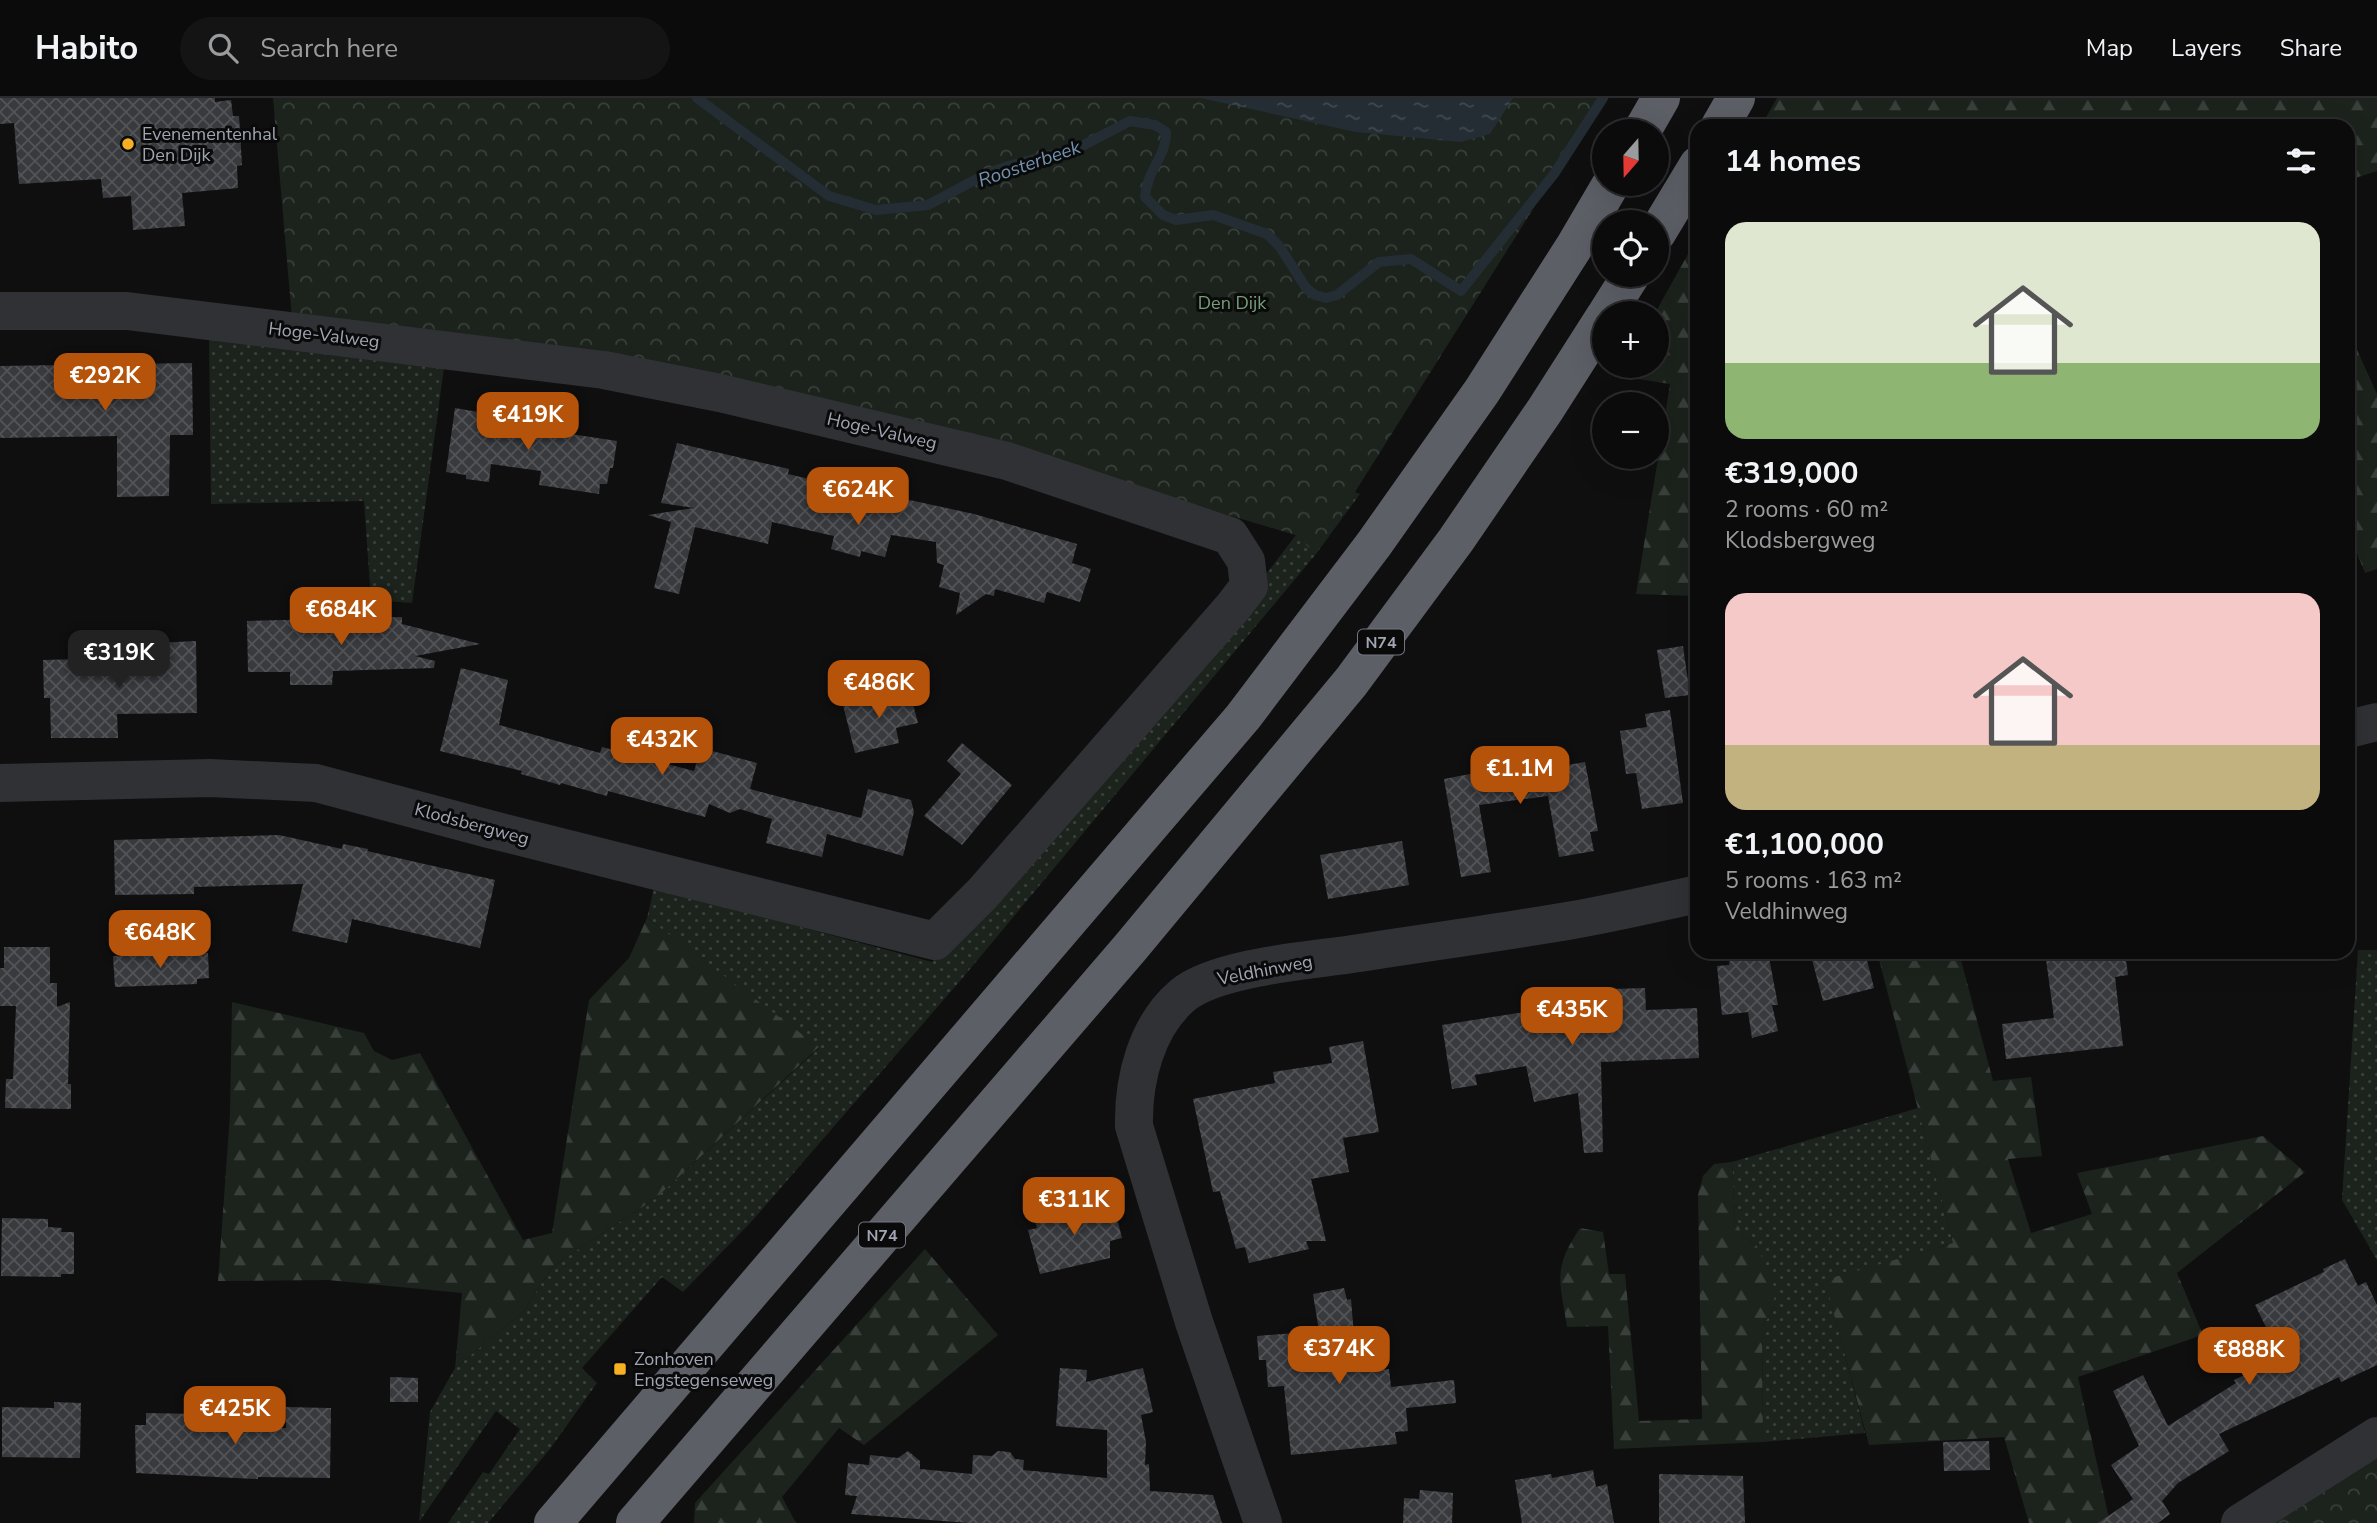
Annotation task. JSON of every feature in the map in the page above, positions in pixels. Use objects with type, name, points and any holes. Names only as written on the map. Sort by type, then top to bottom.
[{"type":"highway","points":[[1649,119],[1661,98]]},
{"type":"highway","points":[[1724,119],[1735,98]]},
{"type":"highway","points":[[1669,213],[1690,178]]},
{"type":"highway","points":[[553,1523],[1243,717],[1374,544],[1482,391],[1604,196]]},
{"type":"highway","name":"N74","points":[[635,1523],[1130,948],[1351,682],[1463,530],[1592,337]]},
{"type":"street","name":"Hoge-Valweg","points":[[0,311],[127,311],[604,370],[720,393],[1007,461],[1230,536],[1246,561],[1249,586],[983,893],[935,941]]},
{"type":"street","points":[[2355,727],[2377,722]]},
{"type":"street","name":"Klodsbergweg","points":[[0,783],[210,778],[316,783],[502,833],[935,941]]},
{"type":"street","name":"Veldhinweg","points":[[1263,1523],[1194,1322],[1134,1126],[1134,1099],[1143,1061],[1158,1023],[1183,995],[1217,977],[1295,962],[1575,920],[1690,896]]},
{"type":"street","points":[[2240,1523],[2377,1436]]},
{"type":"green space","points":[[273,98],[527,98],[1200,436],[1360,494],[1316,554],[960,981],[752,1221],[683,1292],[662,1277],[582,1368],[597,1383],[550,1449],[488,1523],[448,1523],[483,1472],[489,1474],[520,1429],[496,1411],[419,1522],[430,1412],[455,1368],[523,1312],[553,1266],[656,1198],[819,1048],[647,918],[654,888],[932,962],[1247,599],[1296,535],[998,442]]},
{"type":"green space","name":"Den Dijk","points":[[273,98],[1603,98],[1316,554],[1296,535],[1005,449],[292,319]]},
{"type":"green space","points":[[1777,98],[2377,98],[2377,171],[2355,178],[2355,119],[1765,119]]},
{"type":"green space","points":[[1690,250],[1690,596],[1636,594],[1656,469],[1669,469],[1670,384],[1631,378],[1669,378],[1669,301],[1662,301]]},
{"type":"green space","points":[[209,339],[445,360],[412,603],[371,600],[364,501],[211,504]]},
{"type":"green space","points":[[2355,345],[2377,394],[2377,569],[2365,573],[2355,548]]},
{"type":"green space","points":[[647,918],[819,1047],[656,1198],[553,1266],[523,1312],[455,1368],[462,1293],[328,1280],[218,1281],[230,1114],[232,1002],[364,1033],[374,1051],[392,1060],[420,1053],[523,1240],[552,1233],[589,1000],[629,958]]},
{"type":"green space","points":[[2358,950],[2377,950],[2377,1260],[2342,1200]]},
{"type":"green space","points":[[1879,959],[1961,959],[1993,1081],[2031,1077],[2042,1156],[2008,1159],[2031,1233],[2092,1214],[2077,1173],[2263,1136],[2305,1172],[2177,1273],[2203,1335],[2078,1377],[2110,1523],[2029,1523],[2004,1437],[1869,1445],[1825,1280],[1953,1243]]},
{"type":"green space","points":[[1918,1108],[1953,1243],[1826,1281],[1865,1433],[1763,1442],[1762,1327],[1775,1307],[1757,1246],[1743,1235],[1735,1220],[1732,1162]]},
{"type":"green space","points":[[1732,1162],[1735,1220],[1743,1235],[1757,1246],[1774,1286],[1775,1307],[1762,1327],[1763,1442],[1614,1449],[1608,1326],[1567,1327],[1560,1276],[1565,1255],[1580,1228],[1603,1232],[1609,1274],[1625,1274],[1639,1421],[1702,1419],[1698,1195],[1703,1176],[1714,1164]]},
{"type":"green space","points":[[925,1249],[998,1335],[864,1445],[839,1428],[782,1497],[796,1523],[694,1523],[695,1503]]},
{"type":"green space","points":[[2377,1449],[2377,1523],[2259,1523]]},
{"type":"water","points":[[1201,98],[1513,98],[1490,134],[1461,142],[1356,132]]},
{"type":"building","name":"Evenementenhal Den Dijk","points":[[0,98],[215,98],[215,102],[231,100],[233,116],[239,116],[242,165],[237,166],[238,188],[182,193],[185,226],[133,230],[131,196],[103,198],[101,179],[19,184],[14,123],[0,124]]},
{"type":"building","points":[[192,363],[193,435],[170,435],[169,496],[117,497],[117,436],[0,438],[0,366]]},
{"type":"building","points":[[455,408],[507,417],[519,421],[518,426],[617,441],[613,468],[610,468],[607,484],[600,484],[599,494],[539,485],[541,471],[491,464],[489,482],[466,479],[466,475],[446,472]]},
{"type":"building","points":[[677,443],[789,469],[788,474],[861,491],[863,484],[877,488],[883,485],[895,488],[899,494],[906,496],[905,499],[974,514],[1077,544],[1072,563],[1091,569],[1080,602],[1047,592],[1044,603],[995,589],[994,596],[986,594],[956,615],[960,593],[939,587],[944,565],[937,563],[936,542],[891,535],[885,557],[861,551],[860,557],[831,549],[834,536],[772,522],[768,544],[695,527],[679,594],[654,588],[671,522],[648,515],[694,508],[661,503]]},
{"type":"building","points":[[402,617],[402,624],[480,644],[415,656],[435,661],[434,668],[333,671],[332,685],[290,685],[290,672],[248,672],[247,621]]},
{"type":"building","points":[[196,641],[197,713],[117,714],[118,738],[51,738],[50,698],[44,698],[43,660],[157,657],[157,643]]},
{"type":"building","points":[[1683,646],[1690,695],[1665,698],[1657,650]]},
{"type":"building","points":[[461,668],[508,680],[499,725],[600,753],[602,747],[694,771],[701,748],[757,763],[750,789],[861,818],[868,789],[911,800],[914,812],[903,856],[827,834],[822,857],[766,843],[772,819],[740,809],[730,813],[709,804],[705,817],[608,791],[607,796],[561,783],[560,785],[521,774],[522,771],[440,751]]},
{"type":"building","points":[[909,689],[918,723],[896,728],[899,743],[855,753],[843,705]]},
{"type":"building","points":[[1670,710],[1683,803],[1642,809],[1636,773],[1626,774],[1620,731],[1647,727],[1645,714]]},
{"type":"building","points":[[962,743],[1012,785],[962,845],[924,816],[961,774],[947,761]]},
{"type":"building","points":[[1525,755],[1527,772],[1585,762],[1598,831],[1590,832],[1594,851],[1559,857],[1548,796],[1479,805],[1491,872],[1461,877],[1444,779],[1491,770],[1490,759]]},
{"type":"building","points":[[279,835],[342,849],[343,844],[368,849],[367,851],[495,880],[480,948],[352,919],[347,943],[292,931],[303,884],[194,887],[194,894],[115,895],[114,840]]},
{"type":"building","points":[[1402,841],[1409,885],[1328,899],[1320,855]]},
{"type":"building","points":[[4,947],[50,947],[50,983],[57,983],[57,1007],[70,1002],[68,1084],[71,1084],[71,1109],[5,1108],[6,1079],[13,1079],[16,1006],[0,1006],[0,968],[4,968]]},
{"type":"building","points":[[208,953],[209,978],[197,979],[197,984],[115,987],[113,956]]},
{"type":"building","points":[[1730,959],[1769,959],[1778,1005],[1772,1005],[1778,1031],[1752,1038],[1748,1012],[1722,1015],[1717,966],[1729,965]]},
{"type":"building","points":[[1812,959],[1867,959],[1874,988],[1823,1001]]},
{"type":"building","points":[[2046,959],[2126,959],[2128,975],[2115,977],[2123,1046],[2006,1059],[2002,1024],[2054,1018]]},
{"type":"building","points":[[1645,988],[1646,1010],[1697,1008],[1699,1058],[1601,1062],[1603,1152],[1584,1153],[1578,1093],[1534,1102],[1526,1066],[1475,1075],[1477,1085],[1452,1089],[1442,1025],[1530,1011],[1529,1006],[1611,989]]},
{"type":"building","points":[[1363,1041],[1379,1132],[1343,1138],[1349,1172],[1311,1179],[1326,1241],[1306,1241],[1309,1249],[1249,1263],[1245,1247],[1236,1249],[1220,1191],[1213,1192],[1193,1099],[1275,1083],[1273,1072],[1332,1063],[1329,1047]]},
{"type":"building","points":[[1113,1203],[1122,1238],[1110,1241],[1110,1258],[1040,1274],[1028,1230],[1037,1228],[1034,1217],[1086,1204],[1087,1209]]},
{"type":"building","points":[[2,1218],[48,1219],[48,1227],[62,1228],[61,1232],[74,1232],[74,1274],[61,1274],[61,1277],[1,1276]]},
{"type":"building","points":[[2345,1259],[2358,1286],[2366,1282],[2377,1305],[2377,1365],[2341,1382],[2339,1377],[2219,1434],[2229,1451],[2178,1483],[2162,1501],[2170,1514],[2158,1523],[2098,1523],[2133,1499],[2111,1465],[2139,1446],[2113,1391],[2143,1375],[2168,1426],[2236,1383],[2234,1380],[2281,1357],[2255,1305]]},
{"type":"building","points":[[1344,1288],[1347,1300],[1351,1299],[1357,1372],[1389,1369],[1391,1387],[1454,1380],[1456,1403],[1406,1408],[1408,1431],[1395,1432],[1397,1444],[1291,1455],[1284,1386],[1268,1387],[1266,1360],[1259,1360],[1257,1336],[1319,1331],[1313,1294]]},
{"type":"building","points":[[1060,1368],[1087,1370],[1086,1382],[1143,1368],[1153,1412],[1141,1415],[1146,1442],[1145,1465],[1149,1464],[1150,1491],[1213,1495],[1222,1523],[969,1523],[851,1514],[857,1496],[845,1495],[848,1463],[869,1465],[870,1455],[898,1458],[908,1451],[920,1461],[920,1469],[972,1474],[973,1455],[992,1456],[998,1451],[1010,1452],[1015,1459],[1024,1460],[1023,1470],[1107,1478],[1107,1430],[1056,1426]]},
{"type":"building","points":[[390,1377],[418,1378],[418,1402],[390,1402]]},
{"type":"building","points":[[54,1402],[81,1403],[80,1458],[2,1457],[2,1407],[54,1408]]},
{"type":"building","points":[[286,1407],[331,1408],[330,1478],[258,1479],[136,1473],[135,1425],[146,1425],[146,1413],[200,1414],[200,1418],[239,1419],[239,1427],[286,1428]]},
{"type":"building","points":[[1989,1441],[1990,1470],[1944,1471],[1943,1442]]},
{"type":"building","points":[[1593,1470],[1596,1487],[1607,1484],[1614,1523],[1522,1523],[1515,1480],[1551,1474],[1552,1478]]},
{"type":"building","points":[[1659,1474],[1743,1476],[1745,1523],[1659,1523]]},
{"type":"building","points":[[1420,1490],[1453,1493],[1452,1523],[1403,1523],[1404,1498],[1419,1499]]},
{"type":"waterway","name":"Roosterbeek","points":[[697,98],[829,196],[876,210],[928,205],[986,174],[1080,147],[1130,121],[1155,125],[1166,132],[1165,141],[1149,178],[1145,197],[1163,215],[1176,220],[1213,215],[1267,234],[1280,247],[1306,288],[1315,295],[1326,298],[1337,295],[1379,262],[1411,259],[1461,291],[1554,174],[1603,98]]},
{"type":"place","name":"Evenementenhal Den Dijk","points":[[128,144]]},
{"type":"place","name":"Zonhoven Engstegenseweg","points":[[620,1369]]}]
